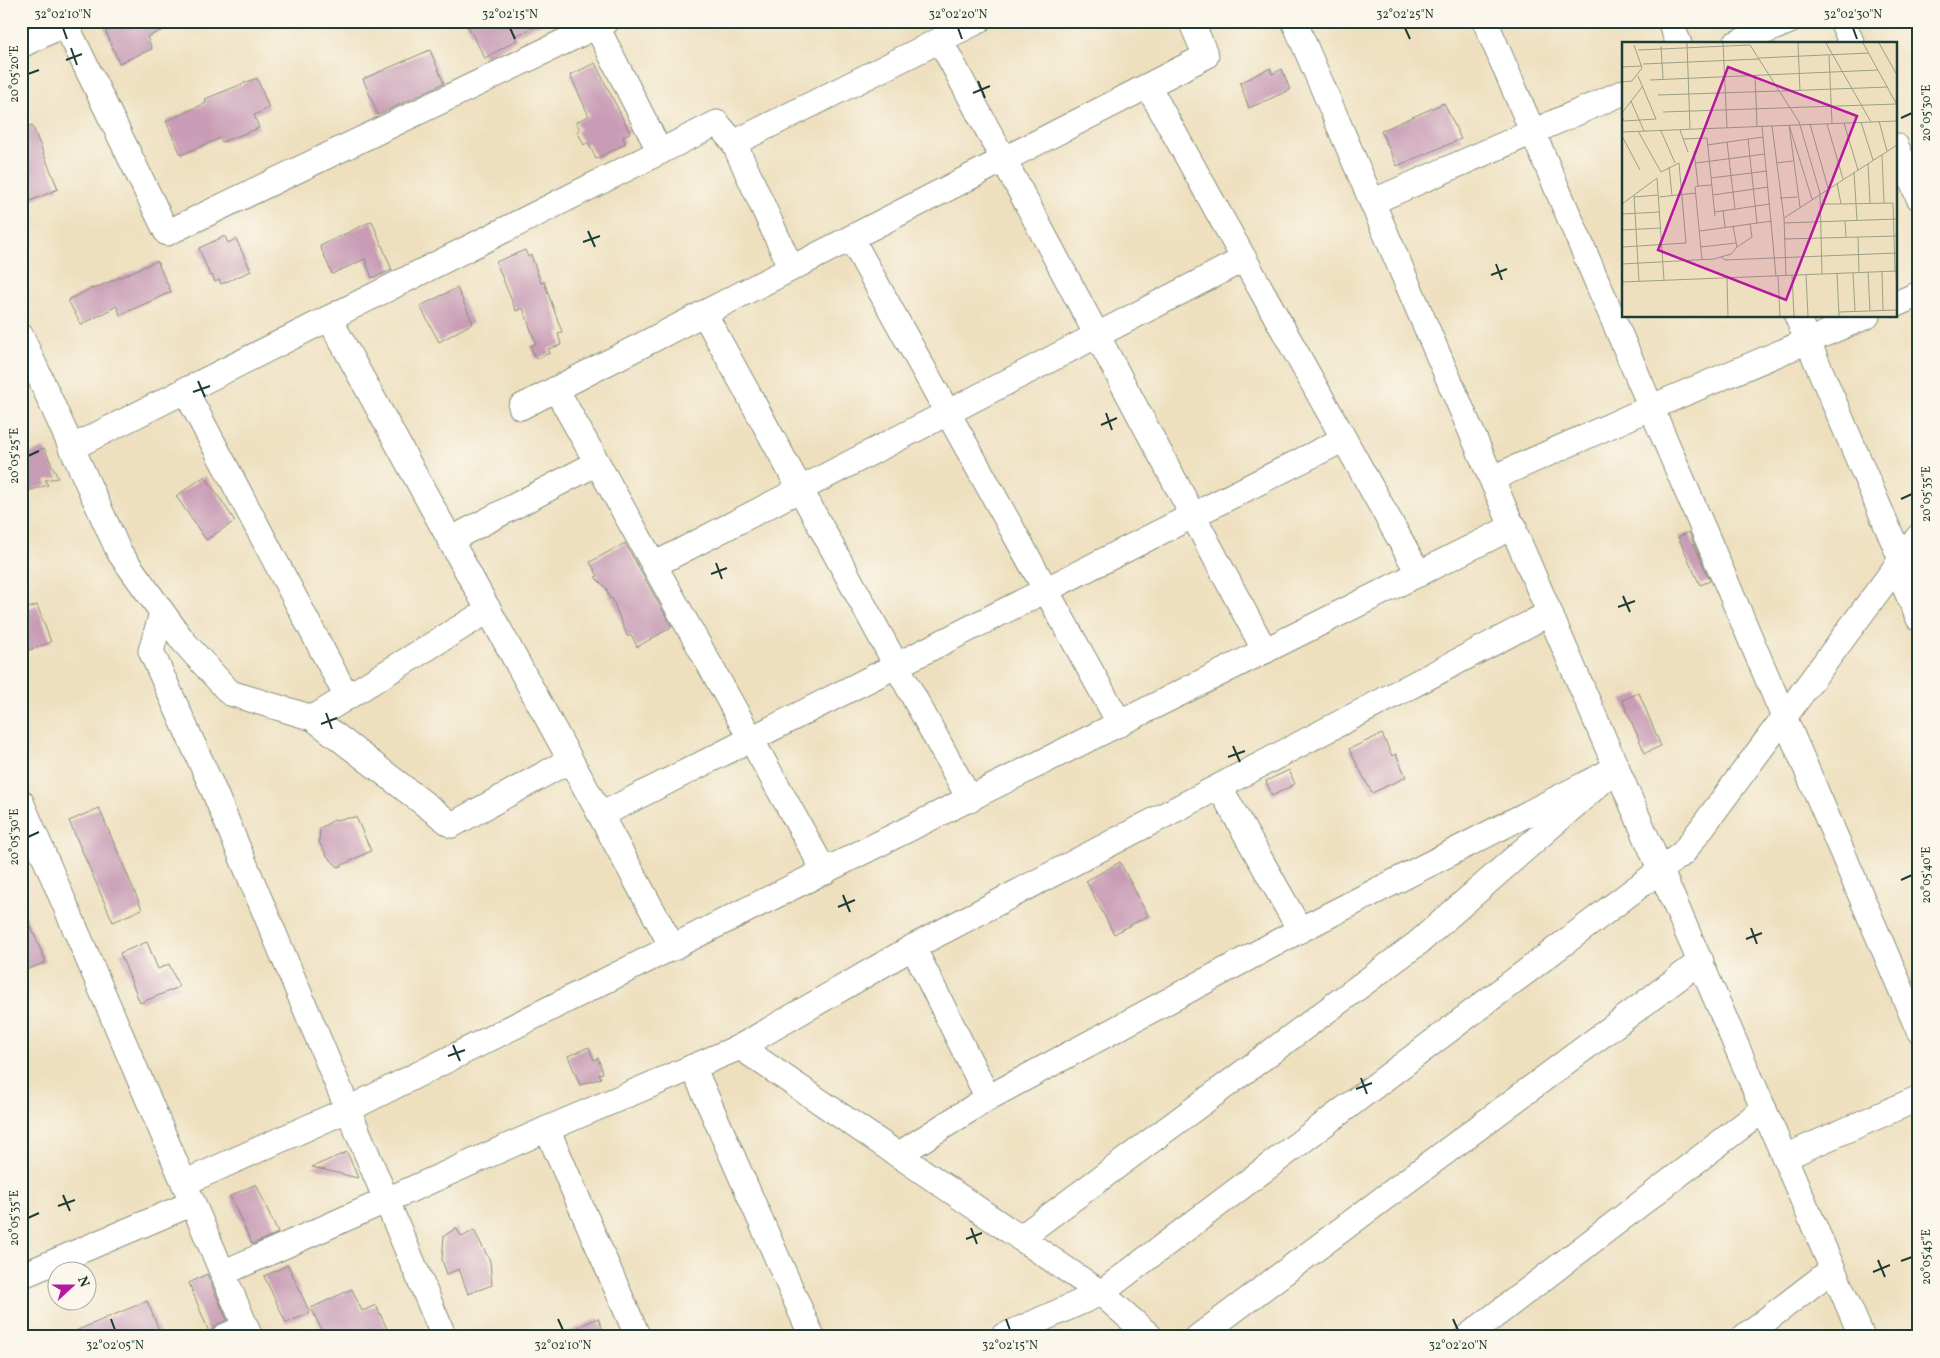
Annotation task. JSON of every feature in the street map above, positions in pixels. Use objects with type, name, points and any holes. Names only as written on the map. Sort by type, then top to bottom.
[{"type":"street","points":[[734,143],[978,21]]},
{"type":"street","points":[[521,407],[1206,56],[1191,21]]},
{"type":"street","points":[[1294,21],[1514,526],[1862,1337]]},
{"type":"street","points":[[1486,21],[1919,1031]]},
{"type":"street","points":[[1670,21],[1679,42]]},
{"type":"street","points":[[1740,42],[1790,21]]},
{"type":"street","points":[[1842,21],[1851,42]]},
{"type":"street","points":[[21,44],[67,22],[167,233],[599,23],[660,152]]},
{"type":"street","points":[[940,40],[1264,652]]},
{"type":"street","points":[[1148,86],[1419,574]]},
{"type":"street","points":[[1372,202],[1622,93]]},
{"type":"street","points":[[71,448],[717,123],[734,143],[792,268]]},
{"type":"street","points":[[1898,151],[1919,198]]},
{"type":"street","points":[[851,238],[1120,724]]},
{"type":"street","points":[[654,565],[1244,259]]},
{"type":"street","points":[[1898,303],[1919,294]]},
{"type":"street","points":[[704,313],[970,800]]},
{"type":"street","points":[[329,318],[673,948]]},
{"type":"street","points":[[1798,318],[1899,563],[1919,620]]},
{"type":"street","points":[[1492,478],[1652,407],[1863,318]]},
{"type":"street","points":[[21,336],[119,552],[183,641],[230,693],[313,718],[452,825],[570,760]]},
{"type":"street","points":[[556,389],[825,872]]},
{"type":"street","points":[[185,390],[347,697]]},
{"type":"street","points":[[601,815],[1344,439]]},
{"type":"street","points":[[450,540],[597,462]]},
{"type":"street","points":[[21,1276],[189,1193],[349,1109],[970,800],[1514,526]]},
{"type":"street","points":[[1002,1337],[1101,1293],[1683,853],[1919,536]]},
{"type":"street","points":[[313,718],[489,610]]},
{"type":"street","points":[[223,1273],[547,1129],[740,1047],[913,947],[1220,788],[1550,612]]},
{"type":"street","points":[[162,613],[151,651],[213,789],[388,1200],[444,1337]]},
{"type":"street","points":[[898,1155],[988,1098],[1300,930],[1618,768]]},
{"type":"street","points":[[1020,1238],[1418,943],[1618,768]]},
{"type":"street","points":[[1220,788],[1300,930]]},
{"type":"street","points":[[21,802],[248,1332],[224,1337]]},
{"type":"street","points":[[913,947],[988,1098]]},
{"type":"street","points":[[1198,1337],[1701,961]]},
{"type":"street","points":[[740,1047],[1101,1293],[1152,1337]]},
{"type":"street","points":[[693,1067],[812,1337]]},
{"type":"street","points":[[1785,1156],[1919,1098]]},
{"type":"street","points":[[1467,1337],[1764,1109]]},
{"type":"street","points":[[547,1129],[638,1337]]},
{"type":"street","points":[[1744,1337],[1833,1269]]},
{"type":"building","points":[[118,21],[183,21],[147,37],[152,49],[119,63],[104,27]]},
{"type":"building","points":[[465,21],[548,21],[515,36],[517,40],[485,58]]},
{"type":"building","points":[[430,50],[444,83],[378,115],[363,79]]},
{"type":"building","points":[[595,63],[630,133],[623,136],[625,144],[596,159],[588,142],[584,145],[577,131],[580,130],[576,122],[589,116],[570,75]]},
{"type":"building","points":[[1270,68],[1272,74],[1282,69],[1290,90],[1249,108],[1240,83]]},
{"type":"building","points":[[257,78],[269,108],[254,115],[259,128],[222,142],[220,138],[181,155],[166,121],[206,103],[205,99]]},
{"type":"building","points":[[1444,103],[1461,139],[1397,166],[1381,131]]},
{"type":"building","points":[[32,125],[58,189],[21,205],[21,130]]},
{"type":"building","points":[[372,221],[392,270],[372,278],[365,259],[332,274],[320,246]]},
{"type":"building","points":[[225,236],[228,243],[236,239],[251,271],[221,284],[219,280],[215,282],[212,275],[210,276],[199,248]]},
{"type":"building","points":[[525,250],[528,257],[531,255],[541,283],[544,282],[562,332],[558,333],[561,345],[548,349],[550,353],[536,359],[530,346],[536,344],[523,308],[516,311],[496,262]]},
{"type":"building","points":[[157,261],[171,292],[120,315],[117,306],[81,325],[68,300]]},
{"type":"building","points":[[457,288],[473,323],[439,342],[420,306]]},
{"type":"building","points":[[44,448],[58,478],[45,480],[48,485],[21,493],[21,457]]},
{"type":"building","points":[[205,476],[235,521],[206,540],[176,496]]},
{"type":"building","points":[[1689,532],[1710,581],[1700,585],[1678,537]]},
{"type":"building","points":[[625,543],[672,627],[637,647],[632,636],[627,636],[612,598],[610,599],[606,588],[595,577],[598,576],[590,562]]},
{"type":"building","points":[[37,605],[51,642],[21,653],[21,611]]},
{"type":"building","points":[[1639,693],[1661,746],[1645,753],[1622,700]]},
{"type":"building","points":[[1382,734],[1392,756],[1396,754],[1406,777],[1372,793],[1349,749]]},
{"type":"building","points":[[1289,770],[1295,784],[1272,796],[1266,781]]},
{"type":"building","points":[[99,808],[142,909],[113,922],[69,821]]},
{"type":"building","points":[[356,817],[371,851],[338,867],[327,856],[319,842],[320,828],[334,820]]},
{"type":"building","points":[[1120,862],[1148,916],[1114,934],[1086,881]]},
{"type":"building","points":[[21,904],[46,962],[21,972]]},
{"type":"building","points":[[147,942],[158,969],[169,964],[179,987],[140,1003],[120,953]]},
{"type":"building","points":[[589,1047],[594,1060],[598,1058],[603,1073],[599,1074],[601,1078],[580,1085],[568,1056]]},
{"type":"building","points":[[347,1152],[358,1178],[312,1167]]},
{"type":"building","points":[[256,1184],[278,1233],[252,1244],[230,1196]]},
{"type":"building","points":[[456,1228],[462,1237],[474,1230],[490,1261],[492,1285],[468,1294],[459,1269],[447,1274],[442,1260],[444,1236]]},
{"type":"building","points":[[288,1265],[310,1313],[286,1323],[264,1276]]},
{"type":"building","points":[[207,1274],[227,1320],[218,1324],[209,1332],[189,1283]]},
{"type":"building","points":[[352,1289],[362,1311],[376,1305],[391,1337],[325,1337],[311,1308]]},
{"type":"building","points":[[147,1301],[162,1337],[61,1337]]},
{"type":"building","points":[[598,1318],[606,1337],[557,1337]]}]
